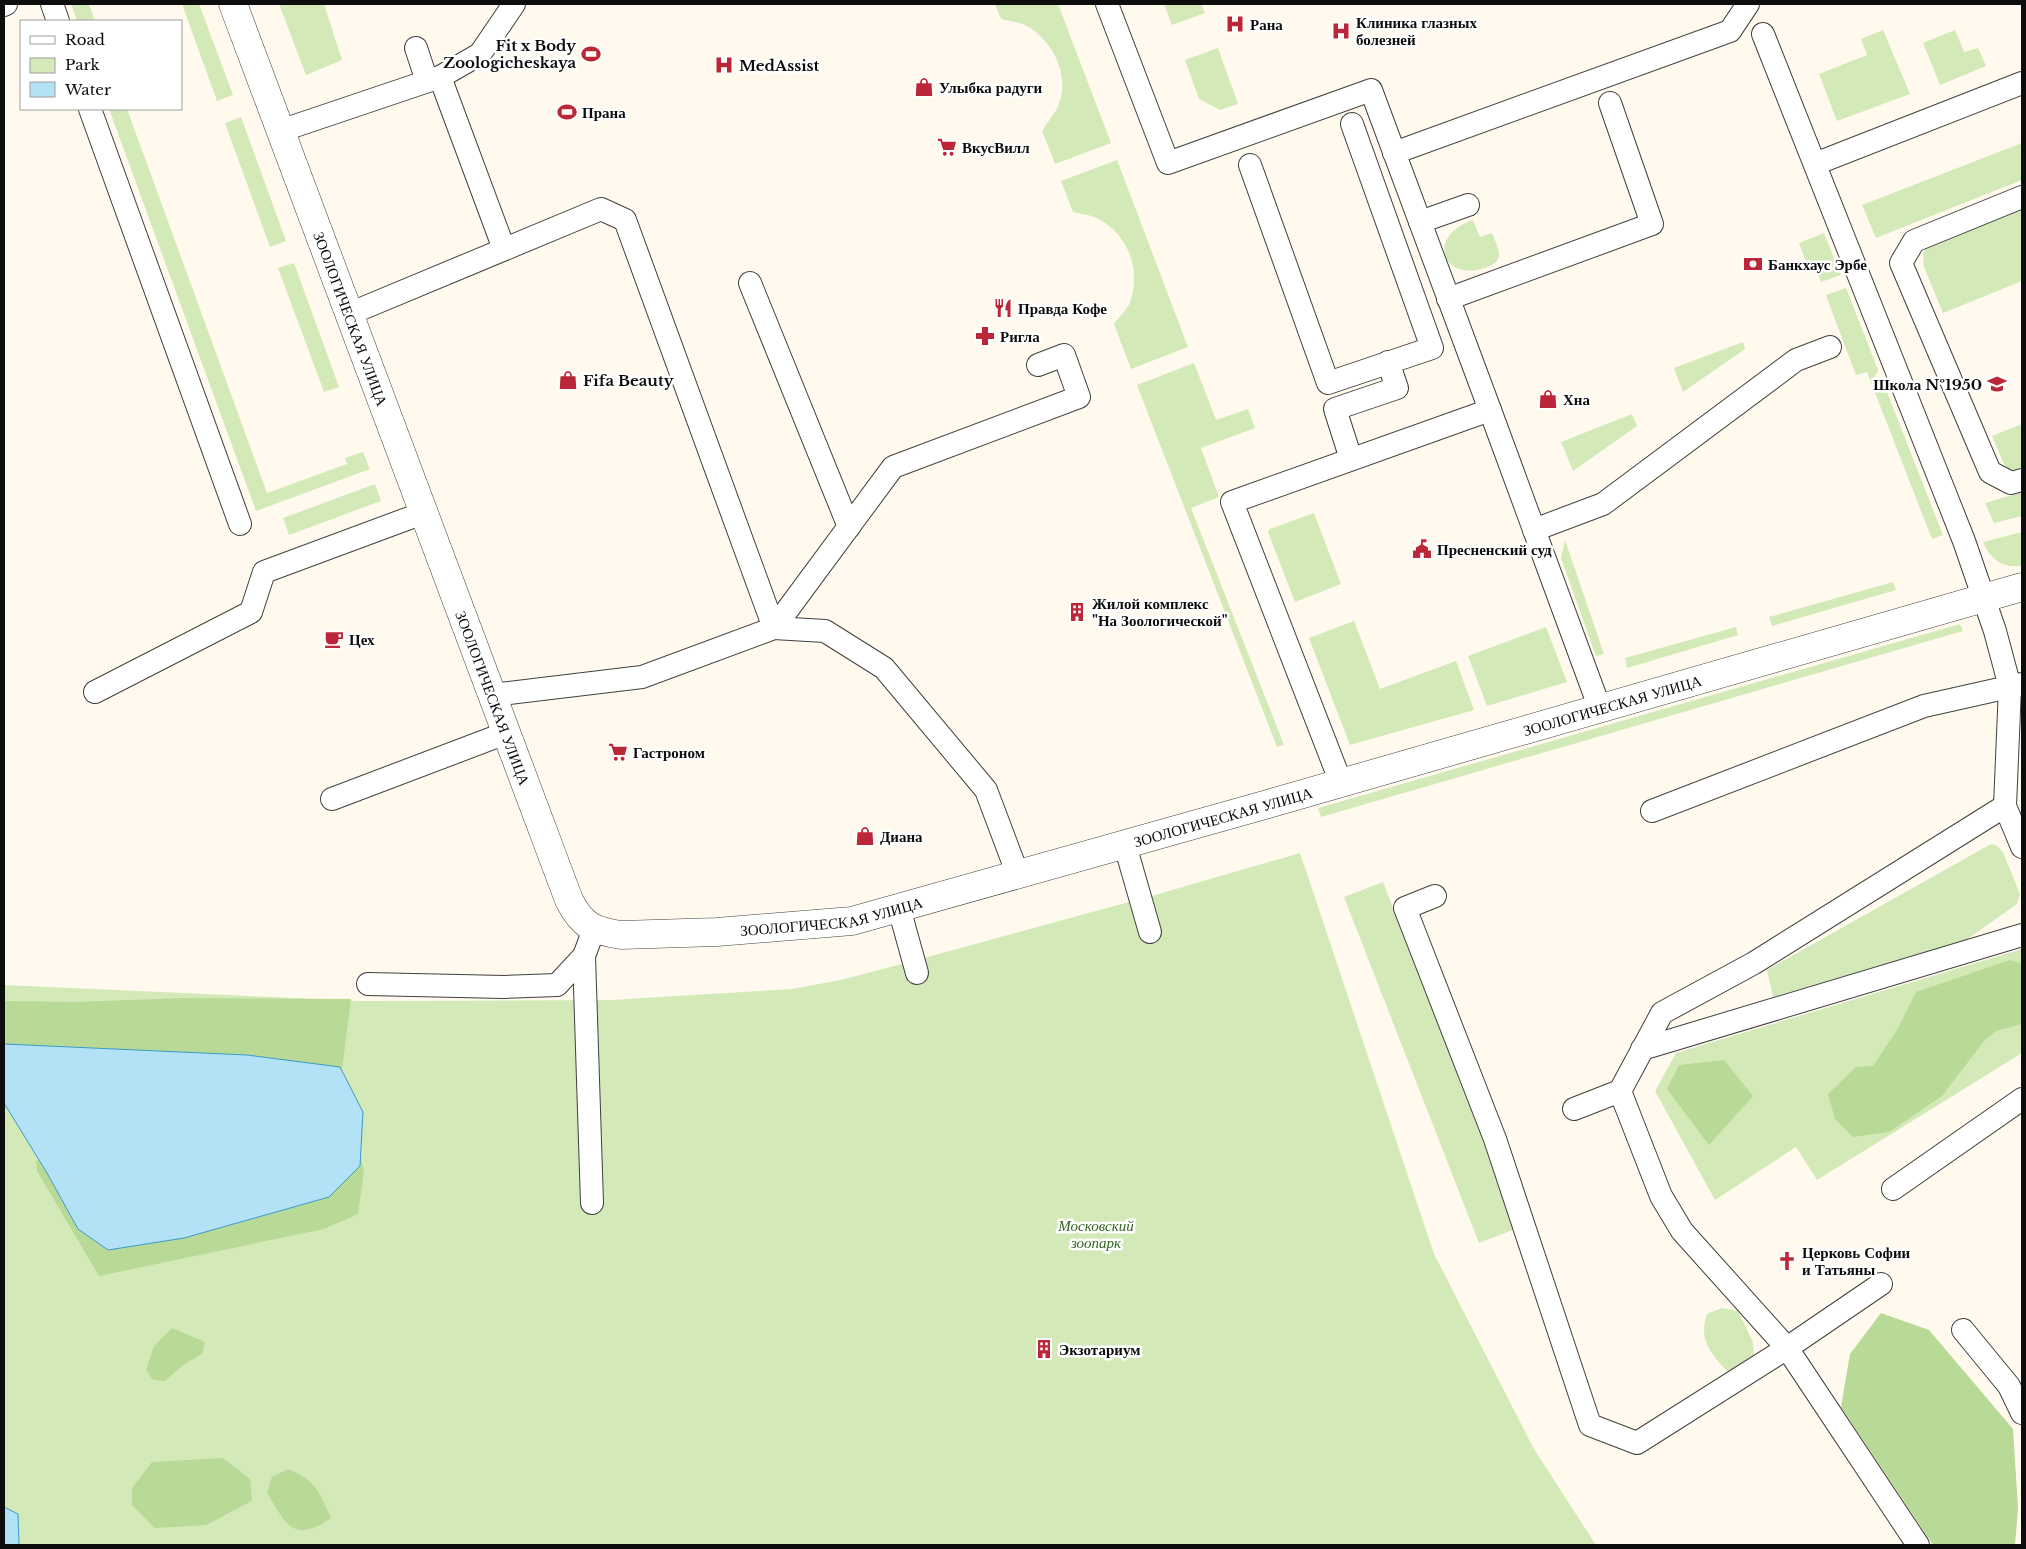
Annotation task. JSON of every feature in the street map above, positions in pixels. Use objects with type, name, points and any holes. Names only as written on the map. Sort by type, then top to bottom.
[{"type":"street","name":"ЗООЛОГИЧЕСКАЯ УЛИЦА","points":[[233,4],[569,900],[576,915],[594,929],[621,936],[717,932],[852,921],[1125,845],[2022,587]]},
{"type":"lane","points":[[52,4],[58,20]]},
{"type":"lane","points":[[280,131],[434,79],[480,54],[512,4]]},
{"type":"lane","points":[[1107,4],[1168,163],[1371,90],[1600,708]]},
{"type":"lane","points":[[1394,153],[1730,31],[1748,4]]},
{"type":"lane","points":[[1763,34],[1960,532],[2016,685],[2005,806],[2022,847]]},
{"type":"lane","points":[[416,48],[434,79],[504,249]]},
{"type":"lane","points":[[1815,164],[2022,83]]},
{"type":"lane","points":[[1448,299],[1652,224],[1610,103]]},
{"type":"lane","points":[[90,110],[240,524]]},
{"type":"lane","points":[[1250,165],[1328,382],[1432,348],[1352,124]]},
{"type":"lane","points":[[2022,197],[1914,241],[1901,263],[1990,472],[2011,483],[2022,480]]},
{"type":"lane","points":[[1420,222],[1468,205]]},
{"type":"lane","points":[[349,314],[601,209],[625,220],[774,628]]},
{"type":"lane","points":[[750,283],[849,527]]},
{"type":"lane","points":[[1534,530],[1603,504],[1796,360],[1830,347]]},
{"type":"lane","points":[[774,628],[893,467],[1079,397],[1064,355],[1038,365]]},
{"type":"lane","points":[[1351,459],[1335,409],[1397,388],[1388,362]]},
{"type":"lane","points":[[1341,783],[1232,502],[1490,410]]},
{"type":"lane","points":[[95,692],[251,612],[264,572],[423,513]]},
{"type":"lane","points":[[492,695],[642,677],[774,628],[825,630],[884,668],[986,790],[1018,875]]},
{"type":"lane","points":[[1652,811],[1924,706],[2016,685]]},
{"type":"lane","points":[[332,799],[506,734]]},
{"type":"lane","points":[[1574,1109],[1620,1091],[1662,1013],[1754,963],[2005,806]]},
{"type":"lane","points":[[1125,845],[1150,932]]},
{"type":"lane","points":[[1435,896],[1404,908],[1502,1137],[1590,1425],[1637,1443],[1787,1348],[1881,1284]]},
{"type":"lane","points":[[898,908],[917,973]]},
{"type":"lane","points":[[592,1203],[584,956],[594,929]]},
{"type":"lane","points":[[1642,1049],[2022,935]]},
{"type":"lane","points":[[368,984],[504,987],[557,985],[584,956]]},
{"type":"lane","points":[[1620,1091],[1661,1196],[1682,1231],[1787,1348],[1918,1545]]},
{"type":"lane","points":[[1893,1189],[2022,1099]]},
{"type":"lane","points":[[1964,1330],[2009,1386],[2022,1413]]},
{"type":"green space","points":[[71,4],[89,4],[95,20],[77,20]]},
{"type":"green space","points":[[182,4],[199,4],[233,95],[217,101]]},
{"type":"green space","points":[[279,4],[324,4],[342,60],[306,75]]},
{"type":"green space","points":[[995,4],[1058,4],[1111,143],[1055,164],[1042,131],[1055,112],[1060,100],[1062,88],[1058,63],[1046,42],[1037,33],[1027,26],[1001,19]]},
{"type":"green space","points":[[1164,4],[1201,4],[1205,13],[1172,25]]},
{"type":"green space","points":[[1883,30],[1910,94],[1837,121],[1819,74],[1867,55],[1861,39]]},
{"type":"green space","points":[[1955,30],[1964,52],[1978,48],[1986,66],[1940,85],[1923,43]]},
{"type":"green space","points":[[1218,48],[1238,104],[1220,110],[1199,99],[1185,60]]},
{"type":"green space","points":[[109,110],[127,110],[267,493],[347,464],[345,458],[363,452],[370,469],[256,511]]},
{"type":"green space","points":[[241,117],[286,241],[270,247],[225,123]]},
{"type":"green space","points":[[2022,143],[2022,180],[1876,238],[1862,205]]},
{"type":"green space","points":[[1117,160],[1188,347],[1131,369],[1114,324],[1129,305],[1133,290],[1133,266],[1130,255],[1125,244],[1109,226],[1099,219],[1073,212],[1061,181]]},
{"type":"green space","points":[[2022,205],[2022,281],[1943,313],[1924,267],[1923,253],[1928,245]]},
{"type":"green space","points":[[1473,220],[1480,237],[1492,233],[1499,257],[1495,263],[1472,271],[1460,269],[1451,264],[1446,256],[1445,247],[1448,237],[1458,228]]},
{"type":"green space","points":[[1824,233],[1841,275],[1821,282],[1815,265],[1808,267],[1799,243]]},
{"type":"green space","points":[[294,263],[339,387],[324,392],[278,268]]},
{"type":"green space","points":[[1846,288],[1878,370],[1874,379],[1883,382],[1943,535],[1932,539],[1867,372],[1856,375],[1826,295]]},
{"type":"green space","points":[[1743,342],[1745,349],[1683,392],[1674,368]]},
{"type":"green space","points":[[1194,363],[1216,420],[1248,409],[1255,428],[1201,448],[1219,497],[1191,508],[1284,745],[1277,747],[1137,385]]},
{"type":"green space","points":[[1632,414],[1637,426],[1573,471],[1561,442]]},
{"type":"green space","points":[[2022,424],[2022,469],[2010,471],[2004,464],[1992,436]]},
{"type":"green space","points":[[375,484],[381,501],[289,535],[283,518]]},
{"type":"green space","points":[[2022,492],[2022,516],[1994,523],[1985,503]]},
{"type":"green space","points":[[1314,513],[1341,584],[1295,602],[1268,532],[1270,529]]},
{"type":"green space","points":[[2022,532],[2021,566],[2008,566],[1998,562],[1990,554],[1983,542]]},
{"type":"green space","points":[[1565,540],[1604,654],[1596,656],[1561,558]]},
{"type":"green space","points":[[1893,582],[1896,590],[1772,626],[1769,617]]},
{"type":"green space","points":[[1354,621],[1380,689],[1456,661],[1474,710],[1350,745],[1309,638]]},
{"type":"green space","points":[[1960,624],[1963,631],[1321,817],[1318,808]]},
{"type":"green space","points":[[1546,627],[1567,682],[1487,706],[1468,656]]},
{"type":"green space","points":[[1736,627],[1738,635],[1627,668],[1625,658]]},
{"type":"green space","points":[[1991,844],[1996,845],[2003,852],[2020,894],[2017,904],[1966,940],[1773,997],[1767,970]]},
{"type":"green space","name":"Московский зоопарк","points":[[1300,853],[1434,1254],[1534,1449],[1596,1545],[4,1545],[4,985],[361,1001],[611,1000],[792,989],[841,980],[913,961]]},
{"type":"green space","points":[[1383,882],[1518,1228],[1479,1243],[1344,897]]},
{"type":"green space","points":[[2022,949],[2022,1053],[1817,1180],[1796,1147],[1715,1200],[1655,1091],[1676,1053]]},
{"type":"green space","points":[[2010,960],[2022,964],[2022,1024],[1996,1031],[1984,1041],[1942,1096],[1889,1132],[1853,1137],[1835,1119],[1828,1094],[1856,1067],[1873,1066],[1897,1030],[1916,992]]},
{"type":"green space","points":[[183,998],[351,999],[340,1086],[4,1068],[4,1001],[75,1002]]},
{"type":"green space","points":[[1724,1060],[1753,1096],[1709,1145],[1667,1089],[1679,1065]]},
{"type":"green space","points":[[348,1106],[364,1172],[358,1214],[324,1229],[99,1276],[37,1171],[36,1161],[47,1158]]},
{"type":"green space","points":[[1722,1308],[1738,1311],[1753,1342],[1754,1355],[1728,1372],[1712,1353],[1705,1339],[1704,1332],[1707,1314]]},
{"type":"green space","points":[[1881,1313],[1929,1330],[2013,1429],[2018,1508],[2015,1545],[1933,1545],[1841,1407],[1850,1354]]},
{"type":"green space","points":[[172,1328],[205,1342],[202,1354],[183,1365],[165,1381],[153,1380],[146,1370],[154,1346]]},
{"type":"green space","points":[[223,1458],[250,1479],[252,1501],[206,1525],[155,1528],[132,1505],[132,1488],[152,1462]]},
{"type":"green space","points":[[288,1469],[311,1482],[331,1518],[308,1530],[299,1530],[286,1522],[267,1492],[272,1477]]},
{"type":"water","points":[[4,1044],[247,1055],[340,1067],[363,1112],[360,1166],[329,1197],[184,1238],[108,1250],[78,1229],[47,1173],[4,1103]]},
{"type":"water","points":[[4,1507],[18,1514],[19,1545],[4,1545]]},
{"type":"place","name":"Рана","points":[[1235,24]]},
{"type":"place","name":"Клиника глазных болезней","points":[[1341,31]]},
{"type":"place","name":"Fit x Body Zoologicheskaya","points":[[591,54]]},
{"type":"place","name":"MedAssist","points":[[724,65]]},
{"type":"place","name":"Улыбка радуги","points":[[924,87]]},
{"type":"place","name":"Прана","points":[[567,112]]},
{"type":"place","name":"ВкусВилл","points":[[947,147]]},
{"type":"place","name":"Банкхаус Эрбе","points":[[1753,264]]},
{"type":"place","name":"Правда Кофе","points":[[1003,308]]},
{"type":"place","name":"Ригла","points":[[985,336]]},
{"type":"place","name":"Fifa Beauty","points":[[568,380]]},
{"type":"place","name":"Школа №1950","points":[[1997,384]]},
{"type":"place","name":"Хна","points":[[1548,399]]},
{"type":"place","name":"Пресненский суд","points":[[1422,549]]},
{"type":"place","name":"Жилой комплекс \"На Зоологической\"","points":[[1077,612]]},
{"type":"place","name":"Цех","points":[[334,639]]},
{"type":"place","name":"Гастроном","points":[[618,752]]},
{"type":"place","name":"Диана","points":[[865,836]]},
{"type":"place","name":"Церковь Софии и Татьяны","points":[[1787,1261]]},
{"type":"place","name":"Экзотариум","points":[[1044,1349]]}]
